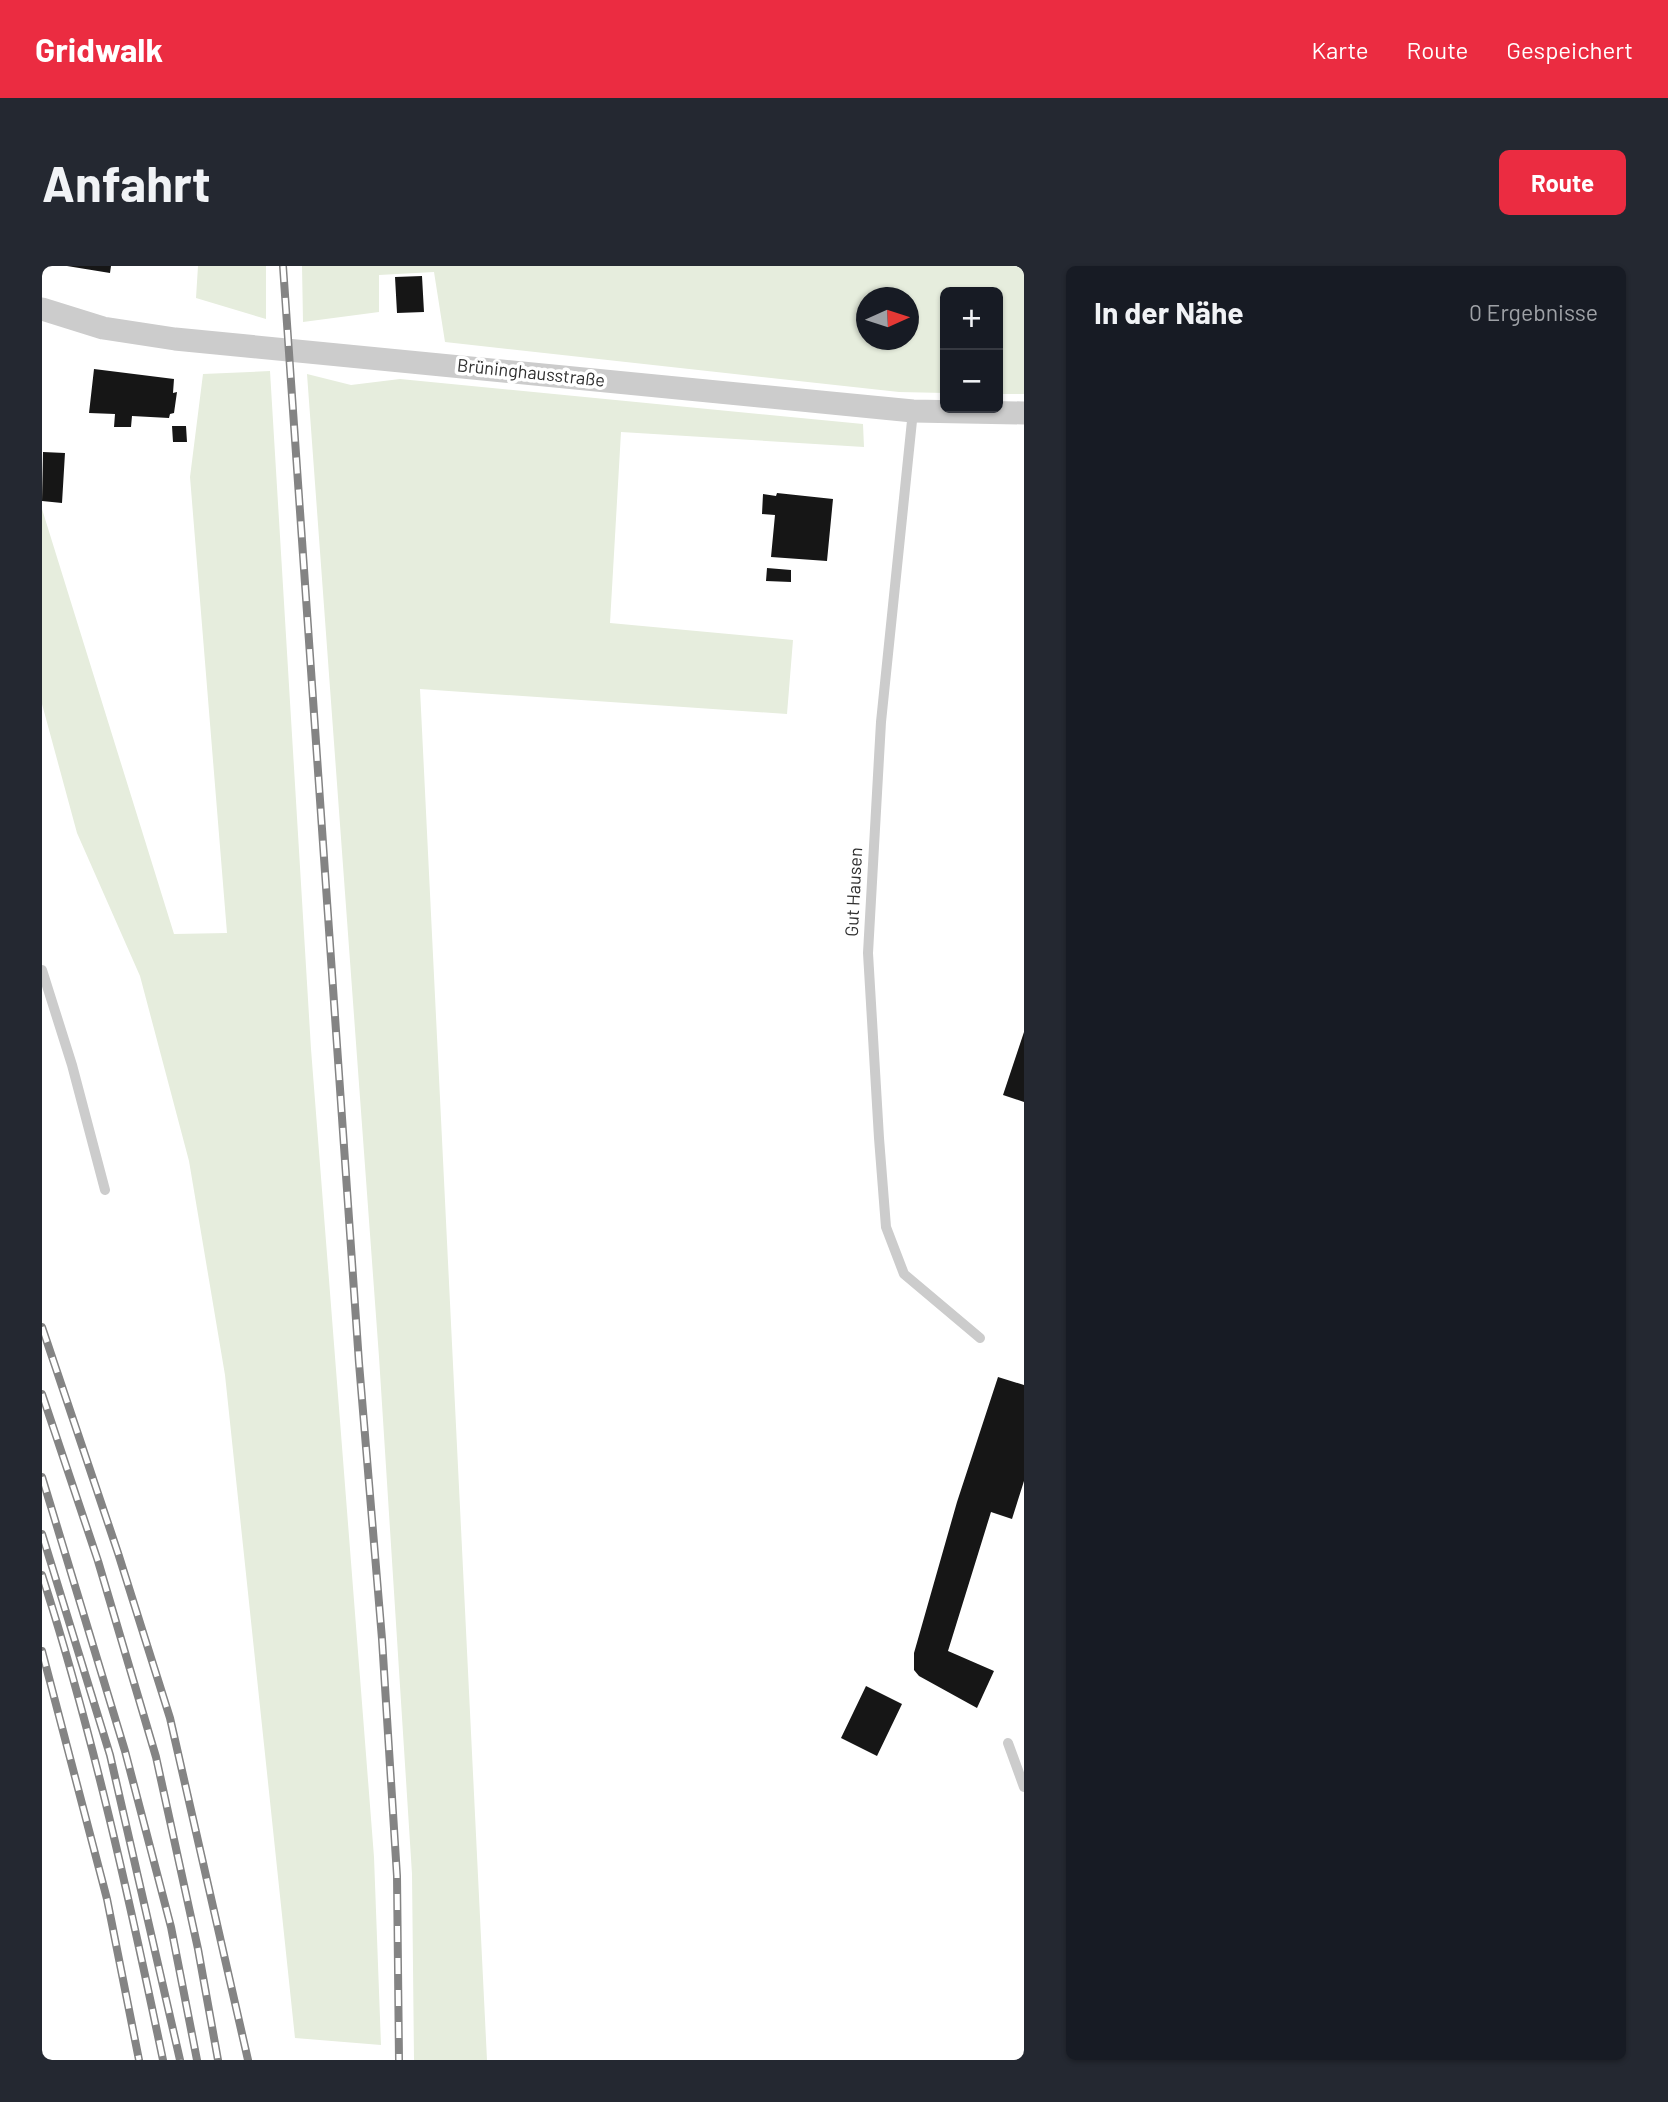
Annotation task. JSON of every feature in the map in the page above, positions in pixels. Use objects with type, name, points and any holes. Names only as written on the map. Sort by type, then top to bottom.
[{"type":"street","name":"Brüninghausstraße","points":[[42,309],[103,328],[175,339],[913,411],[1024,412]]},
{"type":"lane","name":"Gut Hausen","points":[[913,411],[881,722],[868,953],[880,1151],[886,1227],[904,1274],[980,1338]]},
{"type":"lane","points":[[42,970],[72,1066],[105,1190]]},
{"type":"lane","points":[[1008,1744],[1024,1787]]},
{"type":"green space","points":[[198,266],[266,266],[266,319],[196,298]]},
{"type":"green space","points":[[302,266],[1024,266],[1024,394],[1003,394],[1003,287],[940,287],[940,393],[899,392],[445,342],[434,272],[379,275],[379,312],[303,322]]},
{"type":"green space","points":[[270,371],[311,1049],[374,1857],[381,2045],[295,2038],[225,1375],[189,1161],[140,976],[77,833],[42,704],[42,509],[174,934],[227,933],[190,477],[203,374]]},
{"type":"green space","points":[[307,374],[351,385],[400,379],[863,424],[864,447],[621,432],[610,623],[793,640],[787,714],[420,689],[487,2060],[414,2060],[412,1874],[379,1357]]},
{"type":"building","points":[[67,266],[111,266],[110,273]]},
{"type":"building","points":[[422,276],[424,312],[397,313],[395,277]]},
{"type":"building","points":[[94,369],[174,379],[173,393],[177,392],[174,413],[170,414],[169,418],[132,416],[131,427],[114,427],[115,414],[89,413]]},
{"type":"building","points":[[172,426],[186,426],[187,442],[173,442]]},
{"type":"building","points":[[43,452],[65,453],[62,503],[42,501]]},
{"type":"building","points":[[777,493],[833,499],[827,561],[771,557],[775,515],[762,514],[763,494],[776,496]]},
{"type":"building","points":[[767,568],[791,570],[791,582],[766,581]]},
{"type":"building","points":[[1024,1032],[1024,1102],[1003,1095]]},
{"type":"building","points":[[998,1377],[1024,1385],[1024,1481],[1012,1519],[991,1512],[948,1651],[994,1671],[977,1708],[919,1676],[914,1670],[914,1653],[957,1502]]},
{"type":"building","points":[[866,1686],[902,1704],[877,1756],[841,1738]]},
{"type":"railway","points":[[283,266],[359,1363],[382,1639],[397,1876],[399,2060]]},
{"type":"railway","points":[[42,1327],[170,1718],[248,2060]]},
{"type":"railway","points":[[42,1394],[98,1561],[156,1757],[198,1949],[218,2060]]},
{"type":"railway","points":[[42,1477],[125,1751],[171,1927],[197,2060]]},
{"type":"railway","points":[[42,1534],[110,1755],[180,2060]]},
{"type":"railway","points":[[42,1575],[78,1695],[109,1816],[163,2060]]},
{"type":"railway","points":[[42,1651],[107,1899],[139,2060]]}]
